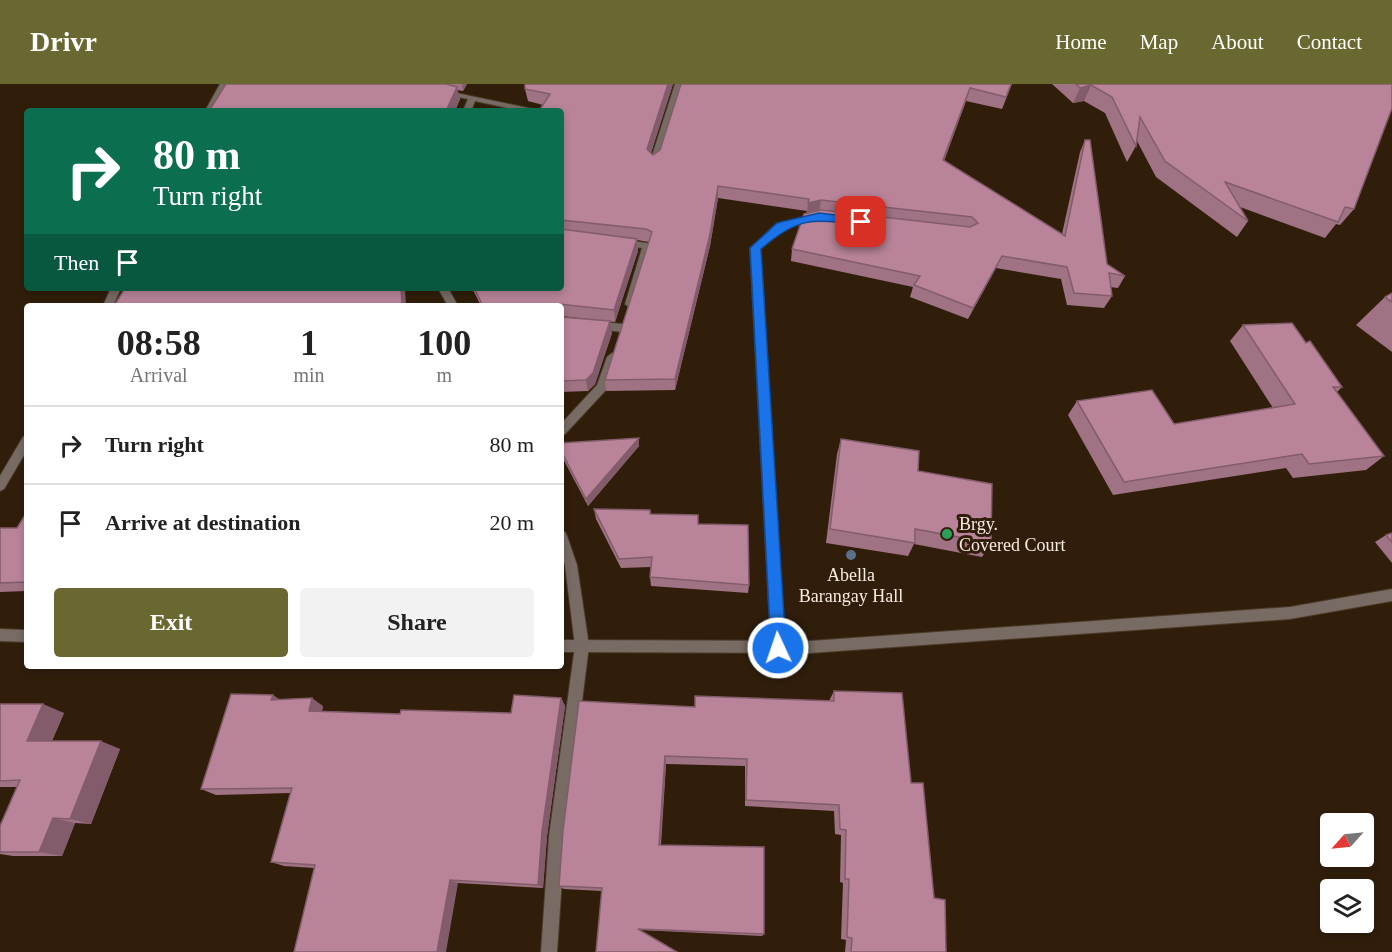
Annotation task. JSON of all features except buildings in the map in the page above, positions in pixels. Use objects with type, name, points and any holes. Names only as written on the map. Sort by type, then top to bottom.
[{"type":"street","points":[[211,108],[224,84]]},
{"type":"street","points":[[654,162],[679,84]]},
{"type":"street","points":[[433,89],[519,108]]},
{"type":"street","points":[[468,108],[472,98]]},
{"type":"street","points":[[778,648],[755,248],[781,226],[819,217],[831,218]]},
{"type":"street","points":[[564,428],[602,387],[647,246],[615,242]]},
{"type":"street","points":[[582,324],[619,338]]},
{"type":"street","points":[[0,486],[24,445]]},
{"type":"street","points":[[549,952],[557,836],[582,646],[571,565],[564,545]]},
{"type":"street","points":[[564,646],[778,648],[1290,613],[1392,595]]},
{"type":"street","points":[[0,635],[24,636]]},
{"type":"place","name":"Brgy. Covered Court","points":[[947,534]]},
{"type":"place","name":"Abella Barangay Hall","points":[[851,555]]},
{"type":"route","points":[[778,648],[755,248],[781,226],[819,217],[861,222]]}]
